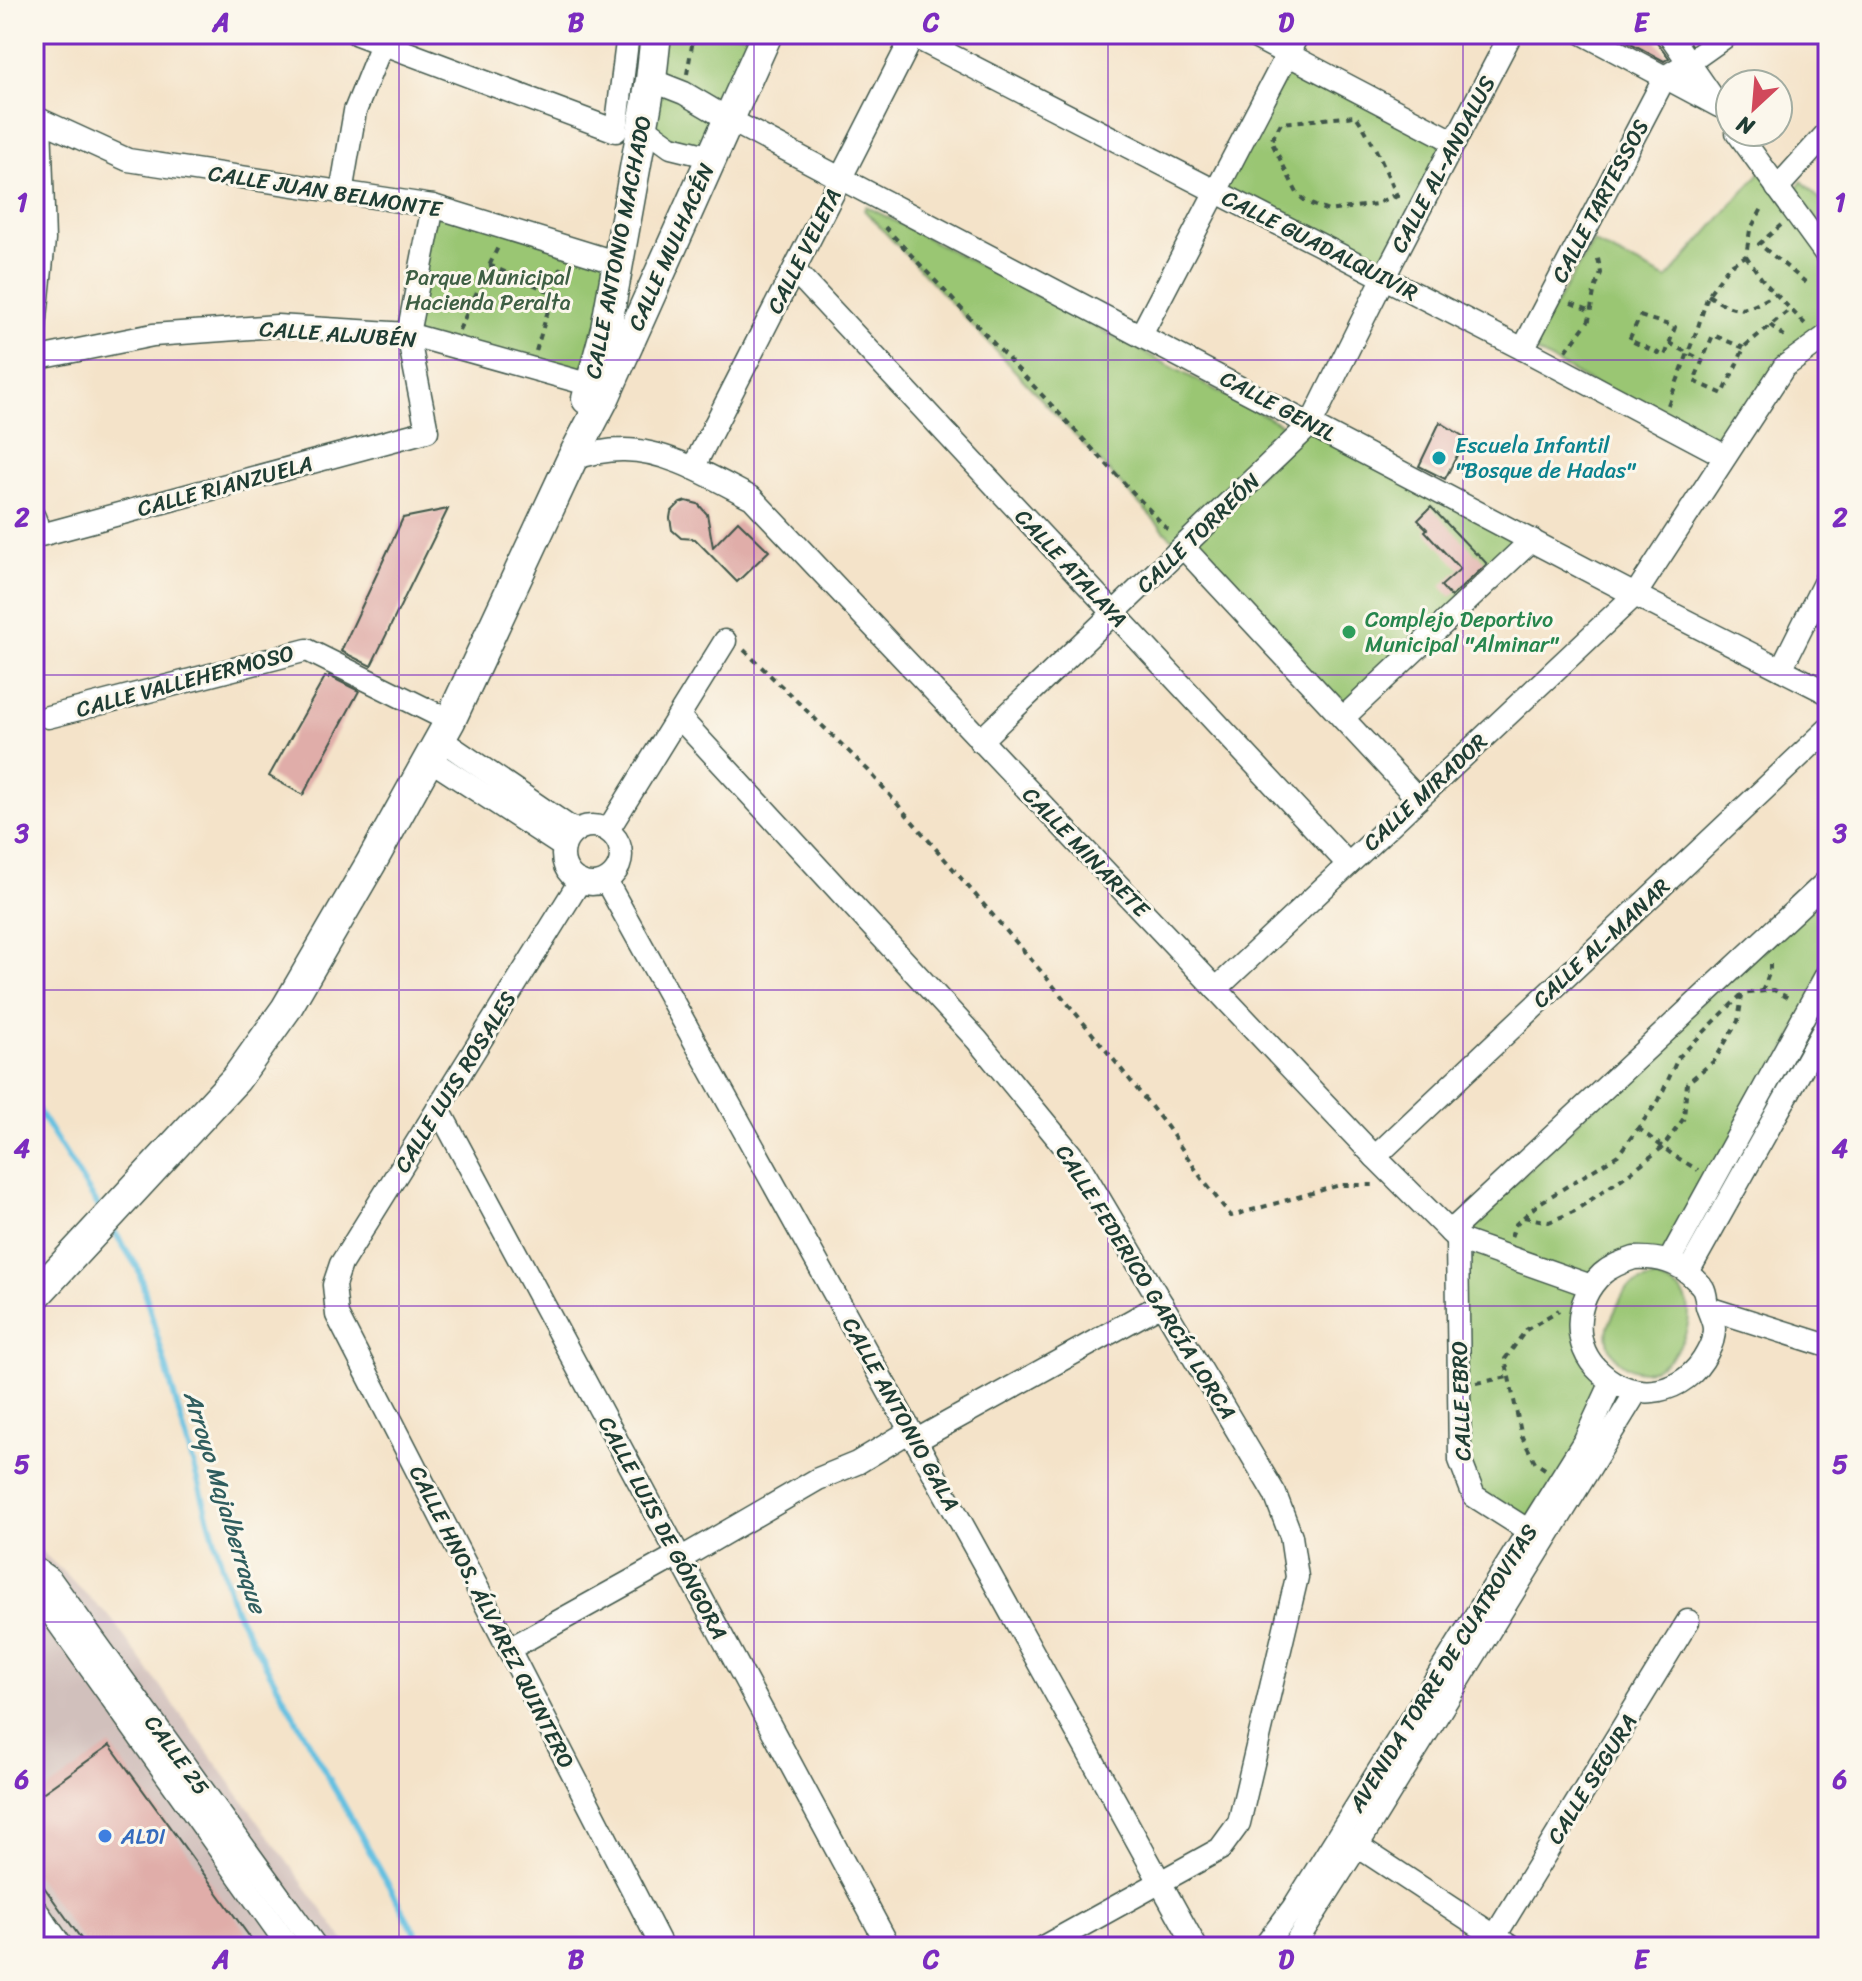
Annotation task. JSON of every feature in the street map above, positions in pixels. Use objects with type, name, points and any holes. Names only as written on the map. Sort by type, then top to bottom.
[{"type":"street","points":[[357,34],[384,39],[671,147],[712,157]]},
{"type":"street","name":"CALLE ANTONIO MACHADO","points":[[628,34],[640,89]]},
{"type":"street","name":"CALLE ANTONIO MACHADO","points":[[572,459],[606,329],[618,263],[629,129],[656,34]]},
{"type":"street","name":"CALLE MULHACÉN","points":[[572,459],[604,398],[767,34]]},
{"type":"street","points":[[1249,34],[1293,44],[1455,142]]},
{"type":"street","name":"CALLE AL-ANDALUS","points":[[1311,424],[1511,34]]},
{"type":"street","points":[[1584,34],[1665,77],[1714,108]]},
{"type":"street","points":[[1669,34],[1714,100]]},
{"type":"street","points":[[1665,77],[1729,34]]},
{"type":"street","name":"CALLE VELETA","points":[[693,468],[912,35]]},
{"type":"street","name":"CALLE GUADALQUIVIR","points":[[912,35],[1725,456]]},
{"type":"street","points":[[341,193],[355,111],[384,39]]},
{"type":"street","points":[[1141,335],[1293,44]]},
{"type":"street","name":"CALLE TARTESSOS","points":[[1523,349],[1665,77]]},
{"type":"street","name":"CALLE GENIL","points":[[640,89],[684,93],[728,119],[1635,595],[1828,693]]},
{"type":"street","points":[[34,337],[44,240],[37,118]]},
{"type":"street","name":"CALLE JUAN BELMONTE","points":[[37,118],[128,160],[433,206],[618,263]]},
{"type":"street","points":[[1777,188],[1828,132]]},
{"type":"street","points":[[1748,148],[1828,257]]},
{"type":"street","points":[[408,334],[433,206]]},
{"type":"street","points":[[618,263],[672,245]]},
{"type":"street","name":"CALLE ATALAYA","points":[[795,271],[1348,864]]},
{"type":"street","name":"CALLE ALJUBÉN","points":[[34,359],[153,335],[277,326],[408,334],[591,385]]},
{"type":"street","name":"CALLE RIANZUELA","points":[[34,517],[41,535],[427,431],[408,334]]},
{"type":"street","name":"CALLE MIRADOR","points":[[1216,989],[1635,595],[1784,367],[1824,337]]},
{"type":"street","name":"CALLE TORREÓN","points":[[980,741],[1311,424]]},
{"type":"street","name":"CALLE MINARETE","points":[[572,459],[598,452],[624,450],[653,454],[693,468],[752,498],[1375,1157],[1454,1236],[1589,1290]]},
{"type":"street","points":[[34,1297],[236,1079],[286,1009],[440,740],[572,459]]},
{"type":"street","points":[[1343,718],[1532,540]]},
{"type":"street","points":[[1183,547],[1418,799]]},
{"type":"street","points":[[1781,669],[1828,575]]},
{"type":"street","points":[[608,830],[725,641]]},
{"type":"street","name":"CALLE VALLEHERMOSO","points":[[48,717],[307,650],[440,740]]},
{"type":"street","name":"CALLE FEDERICO GARCÍA LORCA","points":[[679,717],[977,1040],[1078,1163],[1275,1494],[1291,1536],[1297,1577],[1239,1823],[1220,1849],[1043,1947]]},
{"type":"street","name":"CALLE AL-MANAR","points":[[1375,1157],[1828,729]]},
{"type":"street","points":[[440,740],[570,839]]},
{"type":"street","points":[[591,825],[608,830],[620,843],[621,861],[613,876],[606,881],[588,884],[571,875],[563,857],[570,839],[591,825]]},
{"type":"street","points":[[1454,1236],[1828,880]]},
{"type":"street","name":"CALLE LUIS ROSALES","points":[[334,1285],[341,1264],[580,881]]},
{"type":"street","name":"CALLE ANTONIO GALA","points":[[606,881],[1196,1947]]},
{"type":"street","points":[[1678,1266],[1714,1179],[1828,972]]},
{"type":"street","points":[[1678,1266],[1828,1022]]},
{"type":"street","name":"CALLE LUIS DE GÓNGORA","points":[[438,1108],[889,1947]]},
{"type":"street","name":"CALLE EBRO","points":[[1454,1236],[1460,1460],[1474,1496],[1529,1531]]},
{"type":"street","points":[[1634,1258],[1652,1258],[1678,1266],[1703,1288],[1714,1327],[1711,1346],[1702,1363],[1690,1376],[1674,1386],[1656,1391],[1637,1391],[1612,1382],[1597,1370],[1580,1339],[1579,1317],[1589,1290],[1602,1273],[1634,1258]]},
{"type":"street","name":"CALLE HNOS. ÁLVAREZ QUINTERO","points":[[334,1285],[337,1315],[662,1947]]},
{"type":"street","points":[[509,1649],[818,1479],[913,1436],[1162,1304]]},
{"type":"street","points":[[1708,1308],[1828,1346]]},
{"type":"street","name":"AVENIDA TORRE DE CUATROVITAS","points":[[1293,1947],[1348,1840],[1585,1440],[1612,1382]]},
{"type":"street","name":"AVENIDA TORRE DE CUATROVITAS","points":[[1264,1947],[1348,1840],[1637,1391]]},
{"type":"street","name":"CALLE 25","points":[[34,1568],[51,1580],[316,1947]]},
{"type":"street","name":"CALLE 25","points":[[34,1593],[289,1947]]},
{"type":"street","name":"CALLE SEGURA","points":[[1503,1942],[1688,1621]]},
{"type":"street","points":[[1348,1840],[1503,1942]]},
{"type":"street","points":[[34,1907],[62,1947]]},
{"type":"path","points":[[684,93],[694,34]]},
{"type":"path","points":[[1398,198],[1379,153],[1356,116],[1281,123],[1276,130],[1271,141],[1298,195],[1308,203],[1328,211],[1376,204],[1392,196],[1421,208]]},
{"type":"path","points":[[1777,188],[1750,230],[1746,256],[1764,282],[1824,337]]},
{"type":"path","points":[[1759,244],[1782,224]]},
{"type":"path","points":[[884,226],[1183,547]]},
{"type":"path","points":[[452,346],[506,229]]},
{"type":"path","points":[[1748,244],[1759,244],[1809,285]]},
{"type":"path","points":[[531,368],[567,247]]},
{"type":"path","points":[[1555,366],[1589,320],[1601,273],[1597,254]]},
{"type":"path","points":[[1661,422],[1708,295],[1729,266],[1746,256]]},
{"type":"path","points":[[489,265],[553,293]]},
{"type":"path","points":[[1708,295],[1728,308],[1750,308],[1776,294]]},
{"type":"path","points":[[1744,348],[1713,335],[1694,381],[1723,394],[1745,346],[1790,309]]},
{"type":"path","points":[[1640,316],[1675,327],[1669,343],[1665,356],[1629,340],[1640,316]]},
{"type":"path","points":[[1770,325],[1787,338]]},
{"type":"path","points":[[1669,343],[1700,359]]},
{"type":"path","points":[[725,641],[728,635],[869,771],[1118,1065],[1231,1216],[1340,1185],[1403,1185]]},
{"type":"path","points":[[1503,1256],[1516,1224],[1538,1204],[1618,1155],[1659,1100],[1678,1058],[1742,994],[1774,990],[1808,1009]]},
{"type":"path","points":[[1524,1217],[1549,1222],[1573,1212],[1663,1147],[1684,1118],[1687,1083],[1714,1061],[1738,1021],[1742,994]]},
{"type":"path","points":[[1638,1128],[1714,1179]]},
{"type":"path","points":[[1560,1479],[1535,1462],[1522,1437],[1505,1359],[1526,1330],[1589,1290]]},
{"type":"path","points":[[1459,1386],[1509,1377]]},
{"type":"shaded area","points":[[34,1544],[110,1617],[349,1947],[34,1947]]},
{"type":"green space","points":[[656,34],[767,34],[712,157],[642,126]]},
{"type":"green space","points":[[1288,54],[1455,142],[1384,277],[1215,191]]},
{"type":"green space","points":[[1763,169],[1828,257],[1828,335],[1784,367],[1725,456],[1529,348],[1593,242],[1667,279]]},
{"type":"green space","points":[[1802,181],[1828,208],[1828,235],[1795,189]]},
{"type":"green space","name":"Parque Municipal Hacienda Peralta","points":[[433,206],[618,263],[591,385],[408,334]]},
{"type":"green space","points":[[866,206],[1290,429],[1176,543],[864,210]]},
{"type":"green space","name":"Complejo Deportivo Municipal \"Alminar\"","points":[[1311,424],[1532,540],[1343,718],[1183,547]]},
{"type":"green space","points":[[1828,880],[1828,972],[1669,1261],[1617,1264],[1579,1317],[1612,1382],[1529,1531],[1474,1496],[1460,1460],[1457,1239]]},
{"type":"green space","points":[[1655,1278],[1682,1293],[1688,1305],[1689,1319],[1678,1347],[1669,1359],[1657,1368],[1644,1371],[1630,1368],[1616,1357],[1611,1350],[1607,1331],[1626,1290]]},
{"type":"building","points":[[1614,34],[1655,34],[1669,58],[1664,61]]},
{"type":"building","name":"Escuela Infantil \"Bosque de Hadas\"","points":[[1440,422],[1466,438],[1445,479],[1419,466]]},
{"type":"building","points":[[686,501],[698,504],[707,514],[713,547],[738,521],[769,551],[737,582],[695,539],[681,538],[672,530],[671,512]]},
{"type":"building","points":[[1431,507],[1487,564],[1451,597],[1441,586],[1460,569],[1418,520]]},
{"type":"building","points":[[448,509],[371,666],[341,651],[403,518]]},
{"type":"building","points":[[329,676],[359,691],[303,795],[269,776],[325,677]]},
{"type":"building","name":"ALDI","points":[[110,1745],[257,1947],[87,1947],[34,1873],[34,1799]]},
{"type":"waterway","name":"Arroyo Majalberraque","points":[[34,1104],[102,1212]]},
{"type":"waterway","name":"Arroyo Majalberraque","points":[[110,1225],[138,1268],[234,1608],[423,1947]]},
{"type":"place","name":"Escuela Infantil \"Bosque de Hadas\"","points":[[1439,458]]},
{"type":"place","name":"Complejo Deportivo Municipal \"Alminar\"","points":[[1349,632]]},
{"type":"place","name":"ALDI","points":[[105,1836]]}]
